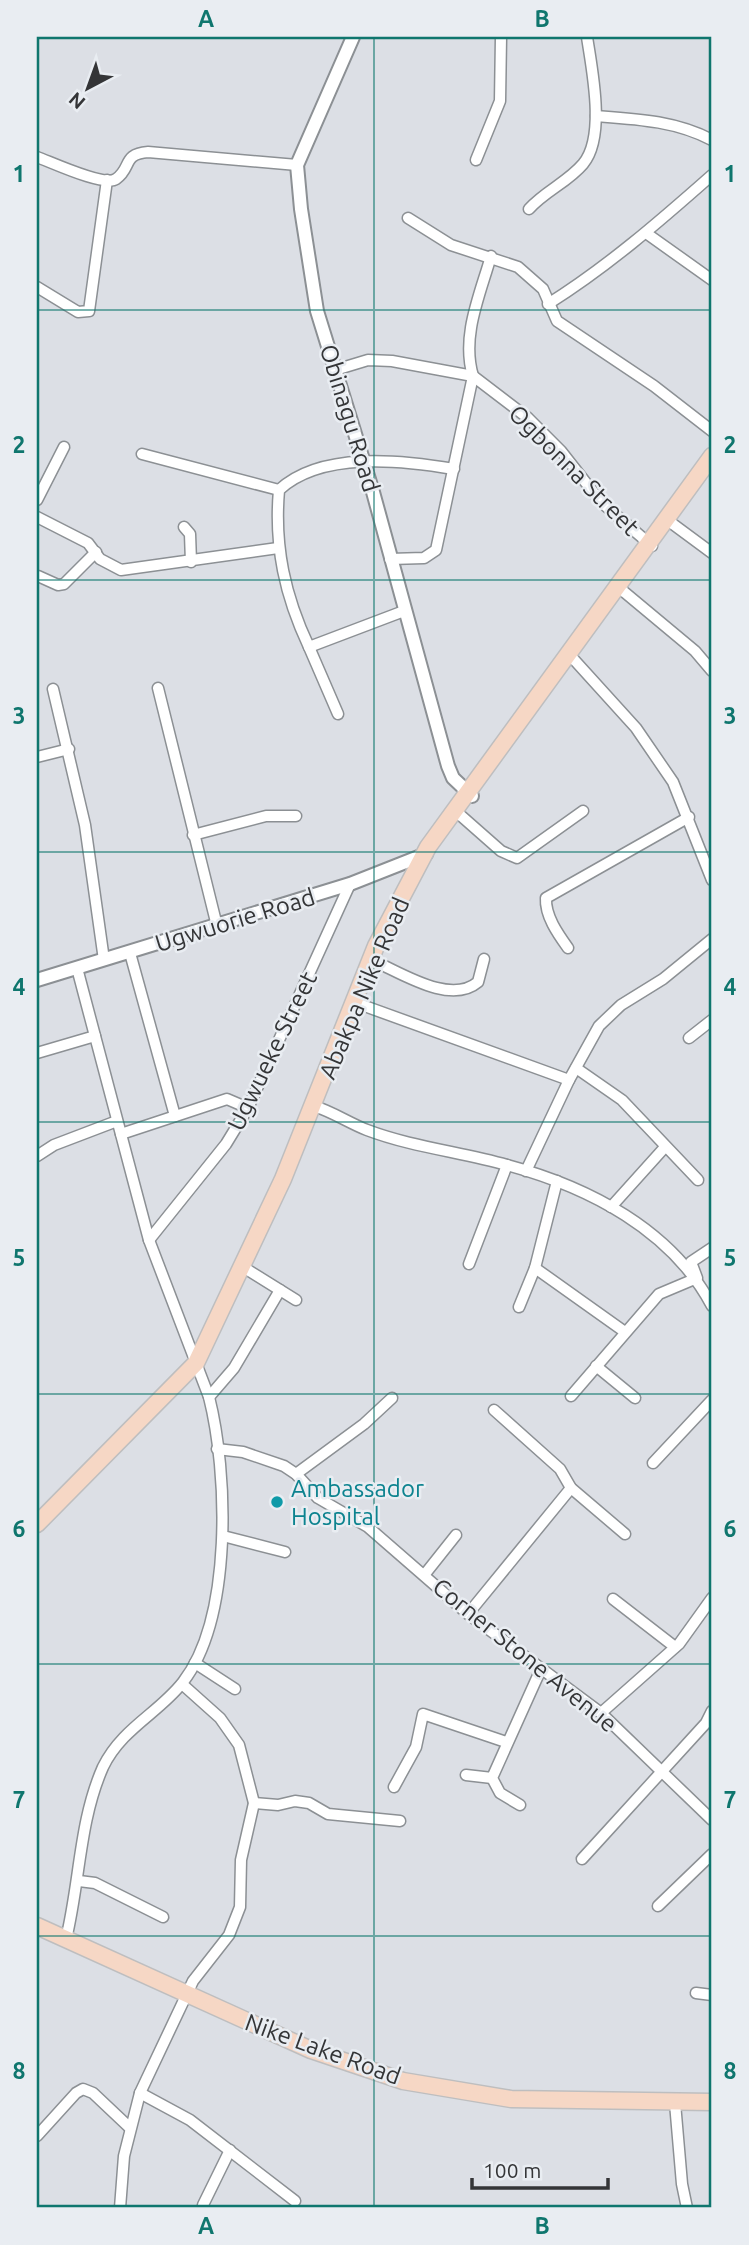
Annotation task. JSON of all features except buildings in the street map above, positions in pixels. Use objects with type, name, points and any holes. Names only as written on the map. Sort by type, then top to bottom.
[{"type":"main road","name":"Abakpa Nike Road","points":[[317,1107],[376,946],[428,854],[712,456]]},
{"type":"main road","name":"Abakpa Nike Road","points":[[668,521],[712,466]]},
{"type":"main road","name":"Abakpa Nike Road","points":[[37,1531],[199,1370],[317,1107],[376,962],[428,854],[459,814],[469,794]]},
{"type":"main road","name":"Abakpa Nike Road","points":[[37,1524],[199,1370]]},
{"type":"main road","name":"Nike Lake Road","points":[[37,1926],[311,2050],[404,2081],[511,2099],[712,2102]]},
{"type":"street","points":[[37,157],[107,180],[118,178],[129,159],[137,153],[148,152],[297,165],[350,37]]},
{"type":"street","points":[[476,160],[500,101],[501,37]]},
{"type":"street","points":[[529,209],[583,164],[590,154],[596,116],[587,37]]},
{"type":"street","points":[[596,116],[661,121],[693,130],[712,140]]},
{"type":"street","name":"Obinagu Road","points":[[297,165],[317,311],[448,766],[453,778],[469,794]]},
{"type":"street","points":[[548,304],[579,285],[646,233],[712,175]]},
{"type":"street","points":[[37,286],[78,312],[89,311],[107,180]]},
{"type":"street","points":[[408,218],[451,245],[518,267],[543,289],[557,321],[654,386],[712,431]]},
{"type":"street","points":[[646,233],[712,280]]},
{"type":"street","points":[[390,559],[432,556],[454,469],[473,376],[468,335],[491,256]]},
{"type":"street","name":"Ogbonna Street","points":[[335,370],[368,360],[391,361],[473,376],[528,418],[561,451],[601,502],[651,545]]},
{"type":"street","points":[[37,500],[64,447]]},
{"type":"street","points":[[142,454],[279,490]]},
{"type":"street","points":[[279,490],[299,474],[374,459],[454,469]]},
{"type":"street","points":[[279,490],[278,548],[286,592],[338,714]]},
{"type":"street","points":[[37,517],[88,543],[100,559],[121,570],[278,548]]},
{"type":"street","points":[[668,521],[712,553]]},
{"type":"street","points":[[184,527],[190,534],[191,562]]},
{"type":"street","points":[[38,576],[53,583],[64,583],[96,552]]},
{"type":"street","points":[[619,588],[695,651],[712,671]]},
{"type":"street","points":[[309,647],[404,611]]},
{"type":"street","points":[[570,655],[636,728],[674,782],[689,817],[705,868],[712,880]]},
{"type":"street","points":[[158,688],[217,926]]},
{"type":"street","points":[[53,689],[85,825],[104,960]]},
{"type":"street","points":[[37,757],[69,749]]},
{"type":"street","points":[[459,814],[501,851],[517,858],[583,811]]},
{"type":"street","points":[[194,835],[265,816],[296,816]]},
{"type":"street","points":[[568,948],[554,925],[546,906],[546,898],[689,817]]},
{"type":"street","name":"Ugwuorie Road","points":[[37,980],[350,884],[428,854]]},
{"type":"street","name":"Ugwueke Street","points":[[149,1240],[226,1144],[248,1108],[350,884]]},
{"type":"street","points":[[527,1171],[569,1080],[599,1026],[621,1005],[663,979],[712,939]]},
{"type":"street","points":[[130,953],[174,1116]]},
{"type":"street","points":[[376,962],[446,989],[462,990],[478,982],[484,959]]},
{"type":"street","points":[[66,1939],[79,1881],[90,1803],[104,1765],[122,1739],[145,1714],[182,1684],[195,1663],[208,1625],[223,1536],[218,1448],[209,1396],[149,1240],[77,968]]},
{"type":"street","points":[[359,1004],[569,1080]]},
{"type":"street","points":[[689,1038],[712,1020]]},
{"type":"street","points":[[37,1053],[95,1036]]},
{"type":"street","points":[[576,1068],[622,1100],[698,1180]]},
{"type":"street","points":[[121,1135],[228,1098],[248,1108]]},
{"type":"street","points":[[317,1107],[367,1130],[507,1165],[557,1181],[611,1207],[674,1251],[697,1278]]},
{"type":"street","points":[[37,1156],[54,1145],[117,1121]]},
{"type":"street","points":[[611,1207],[665,1147]]},
{"type":"street","points":[[469,1264],[507,1165]]},
{"type":"street","points":[[519,1307],[535,1268],[557,1181]]},
{"type":"street","points":[[712,1248],[691,1262],[712,1306]]},
{"type":"street","points":[[245,1268],[296,1300]]},
{"type":"street","points":[[535,1268],[625,1332]]},
{"type":"street","points":[[571,1396],[659,1294],[697,1278]]},
{"type":"street","points":[[209,1396],[234,1368],[280,1290]]},
{"type":"street","points":[[596,1366],[635,1398]]},
{"type":"street","points":[[296,1474],[364,1424],[392,1398]]},
{"type":"street","points":[[653,1463],[712,1400]]},
{"type":"street","points":[[494,1410],[560,1469],[571,1488],[625,1534]]},
{"type":"street","name":"Corner Stone Avenue","points":[[218,1448],[243,1452],[284,1466],[296,1474],[318,1498],[368,1527],[468,1614],[601,1713],[712,1820]]},
{"type":"street","points":[[468,1614],[571,1488]]},
{"type":"street","points":[[425,1574],[456,1535]]},
{"type":"street","points":[[223,1536],[285,1552]]},
{"type":"street","points":[[601,1713],[675,1647],[712,1598]]},
{"type":"street","points":[[613,1599],[675,1647]]},
{"type":"street","points":[[195,1663],[235,1689]]},
{"type":"street","points":[[520,1805],[500,1793],[492,1778],[541,1669]]},
{"type":"street","points":[[120,2208],[129,2127],[140,2093],[193,1982],[229,1935],[240,1907],[241,1860],[254,1803],[239,1745],[220,1718],[182,1684]]},
{"type":"street","points":[[582,1859],[662,1772],[712,1711]]},
{"type":"street","points":[[394,1787],[416,1747],[423,1714],[506,1742]]},
{"type":"street","points":[[466,1775],[492,1778]]},
{"type":"street","points":[[254,1803],[278,1805],[295,1801],[309,1803],[328,1814],[400,1821]]},
{"type":"street","points":[[658,1906],[712,1854]]},
{"type":"street","points":[[79,1881],[95,1883],[163,1917]]},
{"type":"street","points":[[696,1993],[712,1995]]},
{"type":"street","points":[[37,2136],[76,2093],[83,2090],[93,2092],[129,2127]]},
{"type":"street","points":[[140,2093],[190,2120],[295,2201]]},
{"type":"street","points":[[675,2103],[682,2184],[687,2208]]},
{"type":"street","points":[[203,2205],[230,2150]]},
{"type":"place","name":"Ambassador Hospital","points":[[277,1502]]}]
